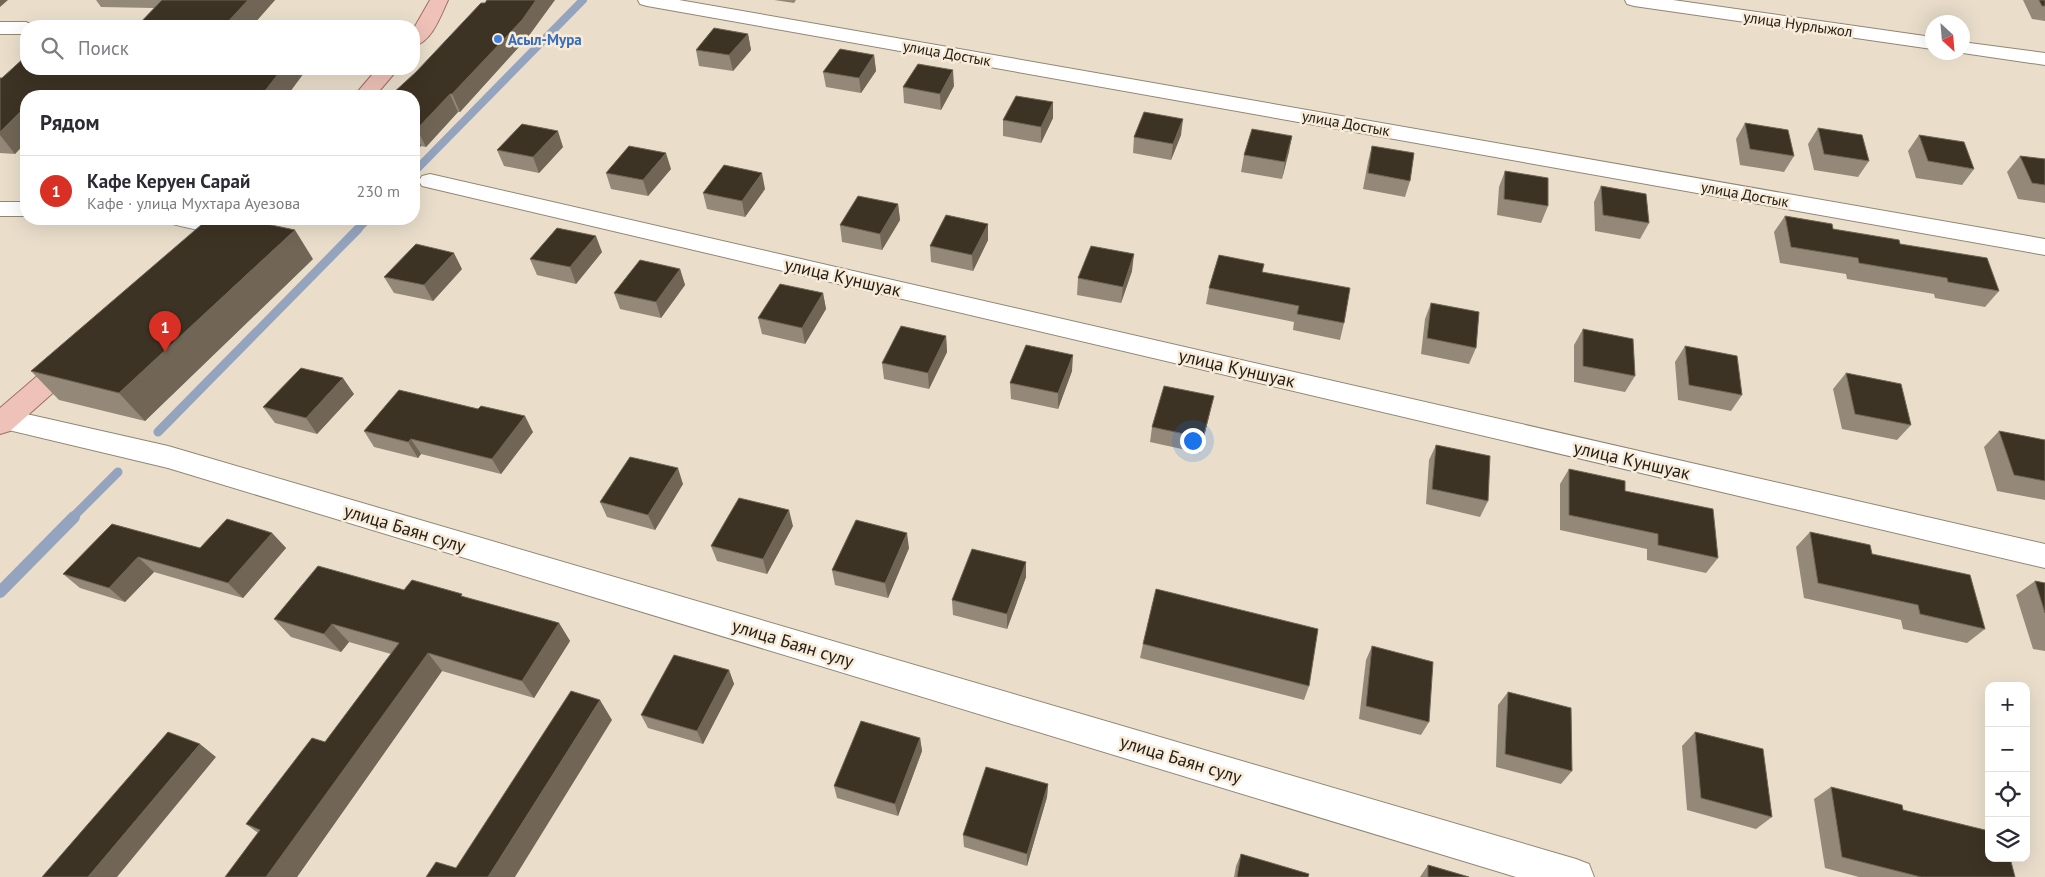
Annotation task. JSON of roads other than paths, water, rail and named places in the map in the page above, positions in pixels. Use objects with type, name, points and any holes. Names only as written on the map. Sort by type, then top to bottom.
[{"type":"main road","points":[[420,29],[438,0]]},
{"type":"main road","points":[[369,90],[383,75]]},
{"type":"main road","points":[[204,244],[226,225]]},
{"type":"main road","points":[[2,420],[87,348]]},
{"type":"street","name":"улица Достык","points":[[647,0],[2045,247]]},
{"type":"street","name":"улица Нурлыжол","points":[[1634,0],[1925,42]]},
{"type":"street","points":[[0,28],[20,28]]},
{"type":"street","points":[[1970,49],[2045,59]]},
{"type":"street","name":"улица Куншуак","points":[[430,181],[2045,556]]},
{"type":"street","points":[[0,209],[20,209]]},
{"type":"street","name":"улица Баян сулу","points":[[2,420],[168,457],[1576,877]]},
{"type":"waterway","points":[[420,166],[583,0]]},
{"type":"waterway","points":[[358,229],[362,225]]},
{"type":"waterway","points":[[158,432],[358,229]]},
{"type":"waterway","points":[[72,518],[118,472]]},
{"type":"waterway","points":[[0,592],[74,517]]},
{"type":"place","name":"Асыл-Мура","points":[[498,39]]},
{"type":"place","name":"Кафе Керуен Сарай","points":[[165,352]]}]
